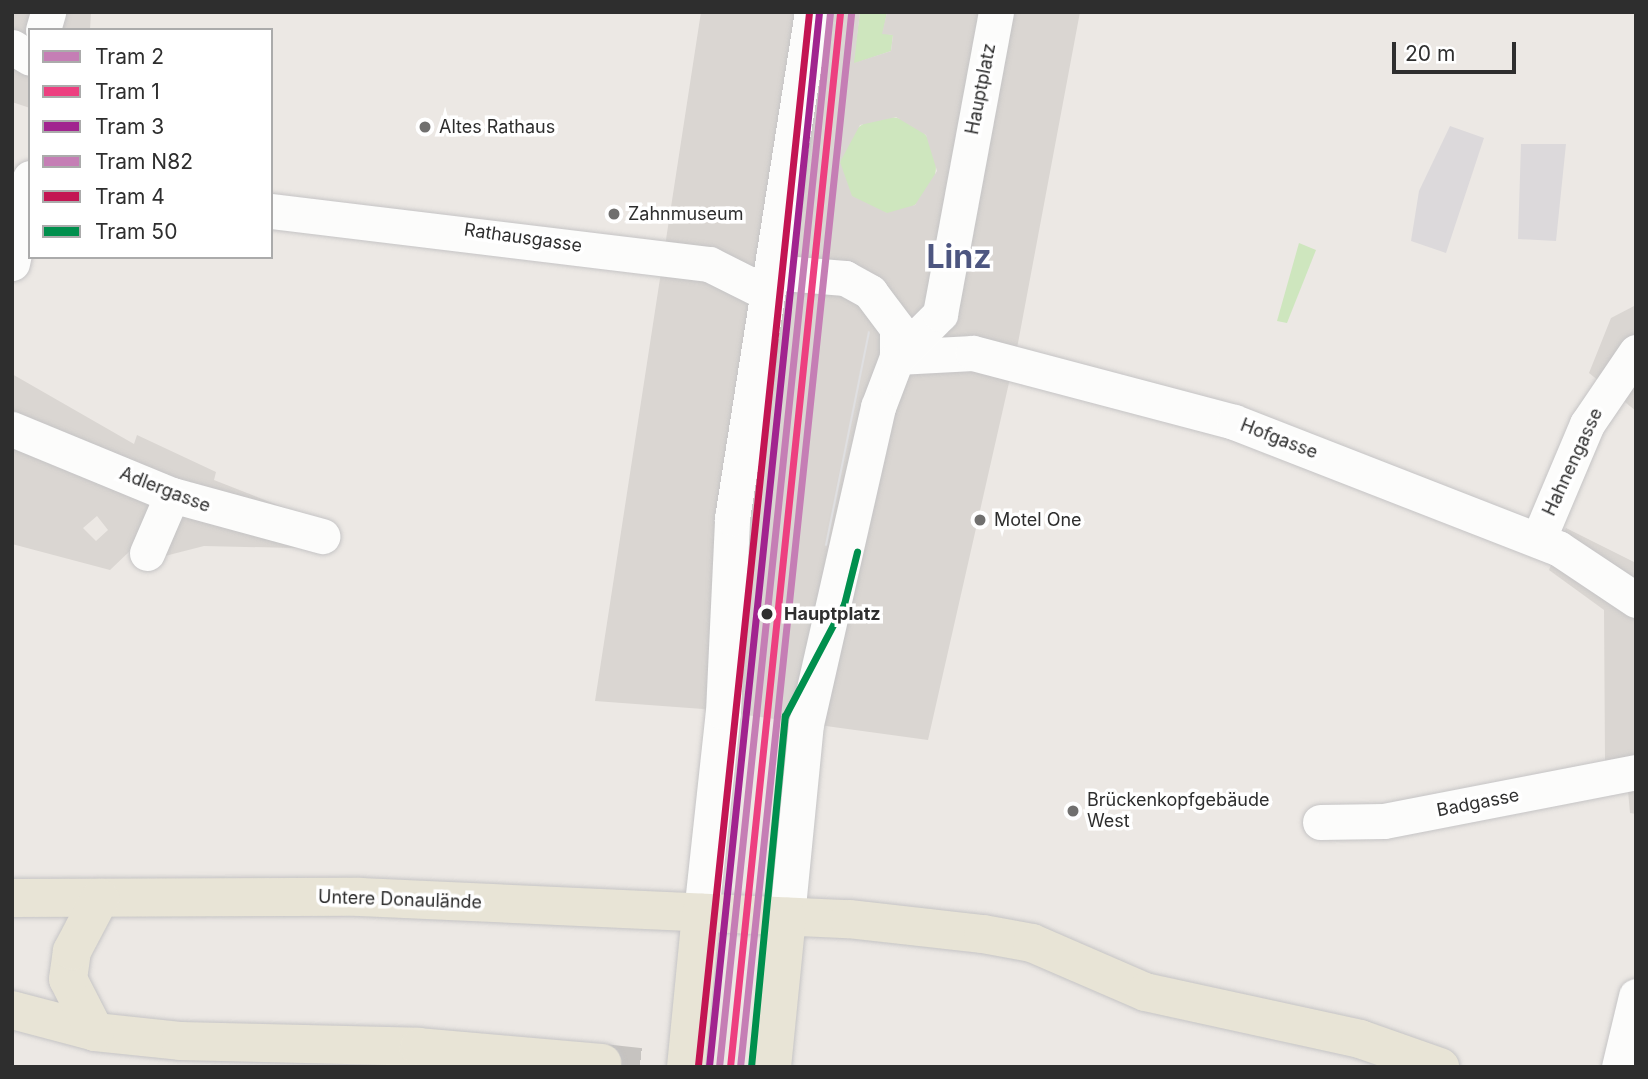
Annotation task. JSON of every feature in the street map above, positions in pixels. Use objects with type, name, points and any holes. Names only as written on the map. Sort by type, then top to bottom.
[{"type":"main road","name":"Untere Donaulände","points":[[12,898],[360,897],[787,917],[1032,943],[1145,992],[1419,1064]]},
{"type":"main road","points":[[94,1032],[68,979],[72,951],[100,898]]},
{"type":"main road","points":[[686,1067],[701,913]]},
{"type":"main road","points":[[772,1067],[787,917]]},
{"type":"main road","points":[[12,1010],[94,1032],[602,1063]]},
{"type":"street","points":[[701,913],[723,712],[732,518],[812,12]]},
{"type":"street","name":"Hauptplatz","points":[[897,357],[940,314],[996,12]]},
{"type":"street","points":[[12,47],[28,57]]},
{"type":"street","points":[[12,262],[28,187]]},
{"type":"street","name":"Rathausgasse","points":[[273,211],[709,264],[769,283]]},
{"type":"street","name":"Hauptplatz","points":[[769,283],[845,278],[870,292],[897,328],[897,357],[875,421],[806,723],[787,917]]},
{"type":"street","name":"Hahnengasse","points":[[1538,540],[1587,424],[1625,391],[1636,352]]},
{"type":"street","name":"Hofgasse","points":[[897,357],[973,353],[1159,397],[1538,540],[1636,600]]},
{"type":"street","name":"Adlergasse","points":[[12,429],[172,495],[322,536]]},
{"type":"street","points":[[147,554],[172,495]]},
{"type":"street","name":"Badgasse","points":[[1320,822],[1384,821],[1636,772]]},
{"type":"street","points":[[1619,1067],[1636,996]]},
{"type":"shaded area","points":[[12,12],[91,12],[90,28],[28,28],[28,107],[12,102]]},
{"type":"shaded area","name":"Hauptplatz","points":[[701,12],[860,12],[854,63],[891,51],[893,35],[882,34],[887,12],[1080,12],[1018,343],[928,740],[703,709],[595,701]],"holes":[[[896,117],[926,135],[937,171],[915,205],[887,213],[852,196],[840,162],[860,125]]]},
{"type":"shaded area","points":[[1450,126],[1484,138],[1446,253],[1411,241],[1419,191]]},
{"type":"shaded area","points":[[1521,144],[1566,144],[1556,241],[1518,239]]},
{"type":"shaded area","points":[[1636,305],[1636,411],[1589,373],[1611,318]]},
{"type":"shaded area","points":[[12,374],[134,444],[137,435],[216,472],[214,480],[328,525],[322,536],[295,548],[204,546],[161,557],[132,549],[110,570],[12,544]],"holes":[[[97,516],[108,530],[96,541],[83,528]]]},
{"type":"shaded area","points":[[1566,528],[1636,563],[1636,814],[1630,813],[1628,791],[1609,778],[1605,760],[1604,610],[1549,570]]},
{"type":"green space","points":[[860,12],[887,12],[883,33],[893,35],[891,51],[853,64]]},
{"type":"green space","points":[[888,117],[906,121],[922,131],[932,147],[936,165],[932,183],[922,199],[906,209],[888,213],[870,209],[854,199],[844,183],[840,165],[844,147],[854,131],[870,121]]},
{"type":"green space","points":[[1299,243],[1316,250],[1287,323],[1277,321]]},
{"type":"tunnel","points":[[602,1063],[641,1067]]},
{"type":"tram line","name":"4","points":[[698,1065],[809,12]]},
{"type":"tram line","name":"3","points":[[709,1066],[819,12]]},
{"type":"tram line","name":"2","points":[[719,1067],[830,12]]},
{"type":"tram line","name":"1","points":[[730,1067],[840,13]]},
{"type":"tram line","name":"N82","points":[[740,1067],[851,14]]},
{"type":"tram line","points":[[826,545],[869,332]]},
{"type":"tram line","name":"50","points":[[751,1067],[785,716],[844,604],[857,552]]},
{"type":"place","name":"Altes Rathaus","points":[[425,127]]},
{"type":"place","name":"Zahnmuseum","points":[[614,214]]},
{"type":"place","name":"Motel One","points":[[980,520]]},
{"type":"place","name":"Hauptplatz","points":[[767,614]]},
{"type":"place","name":"Brückenkopfgebäude West","points":[[1073,811]]},
{"type":"district","name":"Linz","points":[[959,257]]}]
